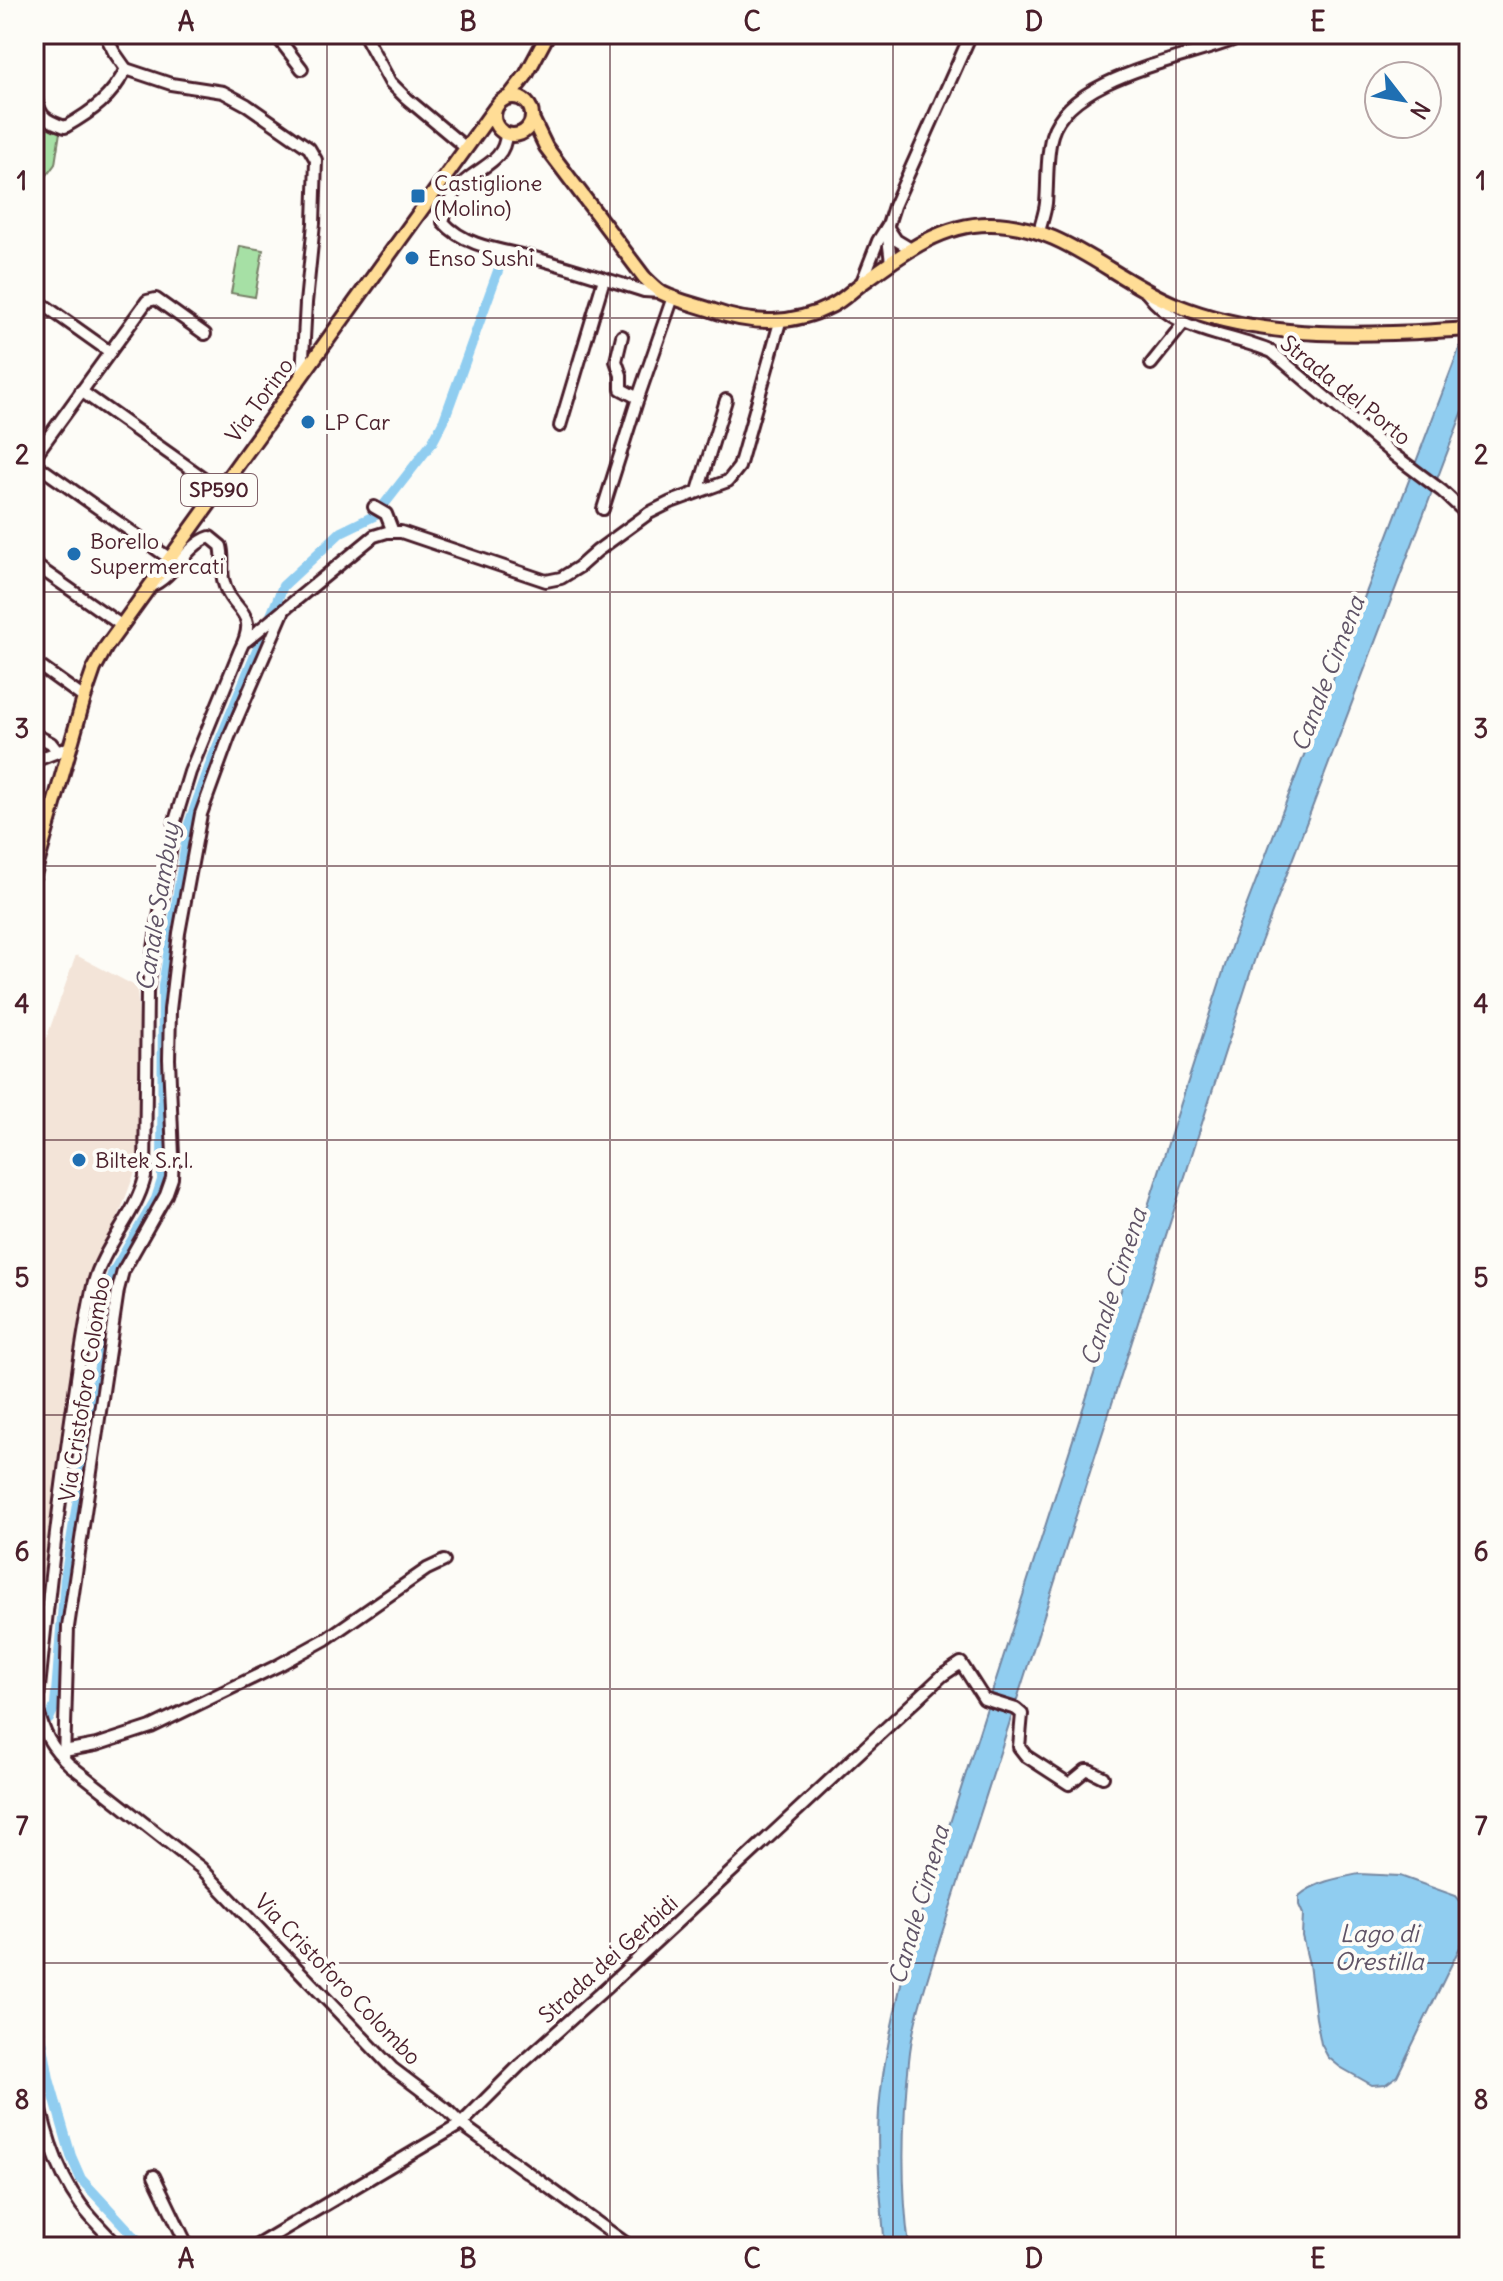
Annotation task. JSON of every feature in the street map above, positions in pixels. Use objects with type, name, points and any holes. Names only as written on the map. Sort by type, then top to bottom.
[{"type":"main road","name":"SP590","points":[[470,143],[495,108],[509,97],[526,75],[548,34]]},
{"type":"main road","name":"SP590","points":[[470,143],[527,128],[532,118],[525,101],[526,75]]},
{"type":"main road","points":[[509,97],[525,101]]},
{"type":"main road","points":[[495,108],[494,120],[507,131],[546,147]]},
{"type":"main road","points":[[532,118],[546,147],[644,277],[667,294],[721,314],[780,322],[819,312],[933,236],[986,224],[1009,224],[1039,232],[1079,250],[1146,291],[1176,305],[1222,320],[1261,328],[1316,333],[1469,329]]},
{"type":"main road","name":"Via Torino","points":[[34,875],[64,750],[94,669],[148,587],[470,143]]},
{"type":"street","points":[[105,34],[126,69],[171,84],[223,92],[309,148],[316,160],[302,375]]},
{"type":"street","points":[[275,34],[302,69]]},
{"type":"street","points":[[364,34],[390,82],[405,97],[470,143]]},
{"type":"street","points":[[862,282],[971,34]]},
{"type":"street","points":[[1039,232],[1046,206],[1052,136],[1073,106],[1093,90],[1139,70],[1248,34]]},
{"type":"street","points":[[34,91],[39,112],[53,123],[65,127],[101,105],[126,69]]},
{"type":"street","points":[[507,131],[501,153],[467,179],[450,200],[443,222],[458,235],[493,250],[533,258],[644,291],[667,294],[603,509]]},
{"type":"street","points":[[887,227],[896,240],[911,249]]},
{"type":"street","points":[[887,227],[889,264]]},
{"type":"street","points":[[878,241],[880,256],[889,264]]},
{"type":"street","points":[[560,426],[604,279]]},
{"type":"street","name":"Strada del Porto","points":[[1146,291],[1155,304],[1183,324],[1250,342],[1272,352],[1469,516]]},
{"type":"street","points":[[34,298],[110,352]]},
{"type":"street","points":[[34,457],[147,301],[156,299],[205,334]]},
{"type":"street","points":[[1219,335],[1222,320]]},
{"type":"street","points":[[374,507],[386,514],[393,532],[401,532],[546,581],[561,578],[649,513],[728,481],[739,467],[780,322]]},
{"type":"street","points":[[1151,364],[1183,324]]},
{"type":"street","points":[[622,336],[616,361],[621,375],[621,389],[638,398]]},
{"type":"street","points":[[81,391],[219,489]]},
{"type":"street","points":[[698,491],[726,400]]},
{"type":"street","points":[[34,463],[169,558]]},
{"type":"street","name":"Via Cristoforo Colombo","points":[[250,638],[374,536],[393,532]]},
{"type":"street","points":[[148,587],[165,579],[201,541],[210,537],[221,546],[223,581],[228,593],[247,617],[250,638],[236,659],[190,772],[175,821],[147,991],[145,1177],[137,1200],[104,1256],[87,1319],[57,1510],[35,1709],[42,1728],[60,1753],[139,1732],[316,1645],[427,1569],[444,1561]]},
{"type":"street","points":[[34,564],[121,625]]},
{"type":"street","name":"Via Cristoforo Colombo","points":[[284,610],[215,773],[201,814],[193,854],[173,969],[170,1010],[172,1178],[166,1195],[123,1271],[118,1290],[68,1627],[60,1753],[201,1868],[392,2068],[461,2124],[631,2247]]},
{"type":"street","points":[[34,662],[84,698]]},
{"type":"street","points":[[34,734],[64,750]]},
{"type":"street","points":[[34,761],[64,750]]},
{"type":"street","name":"Strada dei Gerbidi","points":[[254,2247],[461,2124],[519,2066],[641,1957],[943,1675],[961,1663],[984,1699],[1016,1709],[1022,1714],[1019,1747],[1026,1756],[1069,1784],[1086,1770],[1103,1777]]},
{"type":"street","points":[[34,2077],[47,2133],[71,2189],[82,2207],[119,2247]]},
{"type":"street","points":[[154,2176],[188,2247]]},
{"type":"shaded area","points":[[76,955],[137,987],[146,1142],[104,1256],[74,1398],[59,1498],[42,1580],[34,1577],[34,1073]]},
{"type":"green space","points":[[34,101],[45,123],[60,132],[55,164],[34,193]]},
{"type":"green space","points":[[240,246],[263,250],[255,297],[231,293]]},
{"type":"water","points":[[1469,323],[1469,395],[1256,955],[925,1988],[912,2036],[905,2108],[903,2154],[909,2247],[885,2247],[879,2110],[887,2052],[907,1957],[1233,941]]},
{"type":"water","name":"Lago di Orestilla","points":[[1359,1874],[1400,1876],[1456,1896],[1467,1909],[1462,1943],[1397,2076],[1386,2084],[1372,2085],[1328,2057],[1321,2044],[1302,1936],[1303,1914],[1299,1896],[1319,1884]]},
{"type":"waterway","name":"Canale Sambuy","points":[[34,1730],[49,1719],[55,1706],[65,1579],[103,1341],[108,1288],[112,1274],[156,1199],[162,1180],[163,986],[189,824],[283,586],[341,532],[376,515],[432,443],[444,420],[503,257]]},
{"type":"waterway","name":"Canale Sambuy","points":[[34,1996],[49,2079],[71,2156],[81,2179],[144,2247]]},
{"type":"place","name":"Castiglione (Molino)","points":[[418,196]]},
{"type":"place","name":"Enso Sushi","points":[[412,258]]},
{"type":"place","name":"LP Car","points":[[308,422]]},
{"type":"place","name":"Borello Supermercati","points":[[74,554]]},
{"type":"place","name":"Biltek S.r.l.","points":[[79,1160]]},
{"type":"water label","name":"Canale Cimena","points":[[1328,674]]},
{"type":"water label","name":"Canale Cimena","points":[[1114,1287]]},
{"type":"water label","name":"Canale Cimena","points":[[919,1905]]}]
